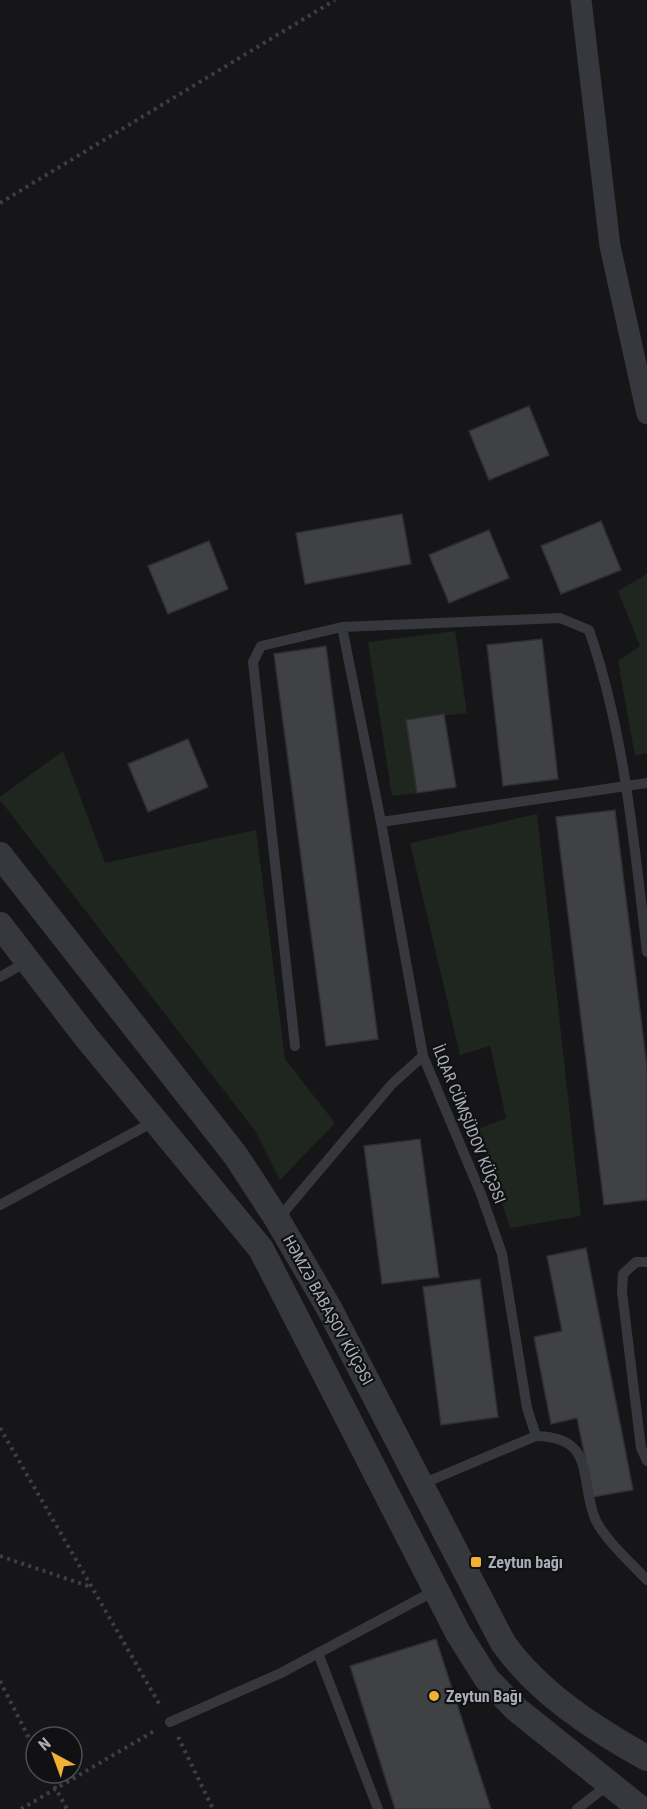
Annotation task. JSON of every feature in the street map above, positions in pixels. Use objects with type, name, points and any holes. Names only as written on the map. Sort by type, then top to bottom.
[{"type":"street","points":[[581,0],[610,246],[647,414]]},
{"type":"street","name":"HƏMZƏ BABAŞOV KÜÇƏSI","points":[[0,855],[209,1121],[277,1219],[328,1308],[503,1643],[521,1668],[592,1725],[647,1758]]},
{"type":"street","name":"HƏMZƏ BABAŞOV KÜÇƏSI","points":[[0,925],[155,1121],[261,1249],[458,1633],[487,1679],[516,1709],[640,1809]]},
{"type":"lane","points":[[295,1046],[253,662],[261,646],[342,627],[560,618],[589,630],[600,662],[628,786],[647,952]]},
{"type":"lane","name":"İLQAR CÜMŞÜDOV KÜÇƏSI","points":[[342,627],[381,822],[423,1056],[481,1194],[502,1254],[527,1408],[536,1437]]},
{"type":"lane","points":[[381,822],[647,783]]},
{"type":"lane","points":[[0,977],[28,961]]},
{"type":"lane","points":[[277,1219],[392,1084],[423,1056]]},
{"type":"lane","points":[[0,1205],[155,1121]]},
{"type":"lane","points":[[647,1262],[636,1263],[623,1274],[622,1292],[642,1448],[647,1461]]},
{"type":"lane","points":[[421,1485],[536,1437],[547,1437],[571,1446],[581,1456],[594,1517],[647,1580]]},
{"type":"lane","points":[[170,1722],[281,1673],[436,1590]]},
{"type":"lane","points":[[318,1653],[378,1809]]},
{"type":"lane","points":[[577,1809],[608,1785]]},
{"type":"path","points":[[0,203],[334,0]]},
{"type":"path","points":[[0,1428],[14,1448],[170,1722],[213,1809]]},
{"type":"path","points":[[0,1556],[92,1587]]},
{"type":"path","points":[[0,1681],[24,1728]]},
{"type":"path","points":[[21,1809],[170,1722]]},
{"type":"path","points":[[52,1785],[67,1809]]},
{"type":"shaded area","points":[[647,574],[647,753],[635,756],[618,661],[640,646],[618,591]]},
{"type":"shaded area","points":[[455,631],[467,713],[406,720],[417,793],[392,796],[368,642]]},
{"type":"shaded area","points":[[63,751],[105,863],[256,830],[285,1059],[335,1123],[280,1180],[256,1132],[0,800],[0,797]]},
{"type":"shaded area","points":[[537,814],[581,1216],[510,1228],[478,1129],[506,1118],[490,1046],[460,1055],[410,843]]},
{"type":"building","points":[[529,406],[549,455],[489,480],[469,431]]},
{"type":"building","points":[[402,514],[411,564],[305,584],[296,533]]},
{"type":"building","points":[[601,521],[621,570],[561,594],[541,546]]},
{"type":"building","points":[[489,530],[509,578],[449,603],[429,555]]},
{"type":"building","points":[[209,541],[228,589],[168,614],[148,566]]},
{"type":"building","points":[[542,639],[558,779],[503,786],[487,645]]},
{"type":"building","points":[[326,646],[378,1039],[326,1046],[274,654]]},
{"type":"building","points":[[444,714],[456,787],[417,793],[406,720]]},
{"type":"building","points":[[188,739],[208,787],[148,812],[128,764]]},
{"type":"building","points":[[615,810],[647,1067],[647,1200],[604,1205],[556,817]]},
{"type":"building","points":[[420,1139],[439,1277],[382,1284],[364,1146]]},
{"type":"building","points":[[586,1248],[633,1490],[593,1497],[577,1418],[551,1424],[534,1337],[562,1331],[547,1256]]},
{"type":"building","points":[[480,1279],[498,1417],[441,1425],[423,1287]]},
{"type":"building","points":[[436,1639],[491,1809],[395,1809],[350,1666]]},
{"type":"place","name":"Zeytun bağı","points":[[476,1562]]},
{"type":"place","name":"Zeytun Bağı","points":[[434,1696]]}]
